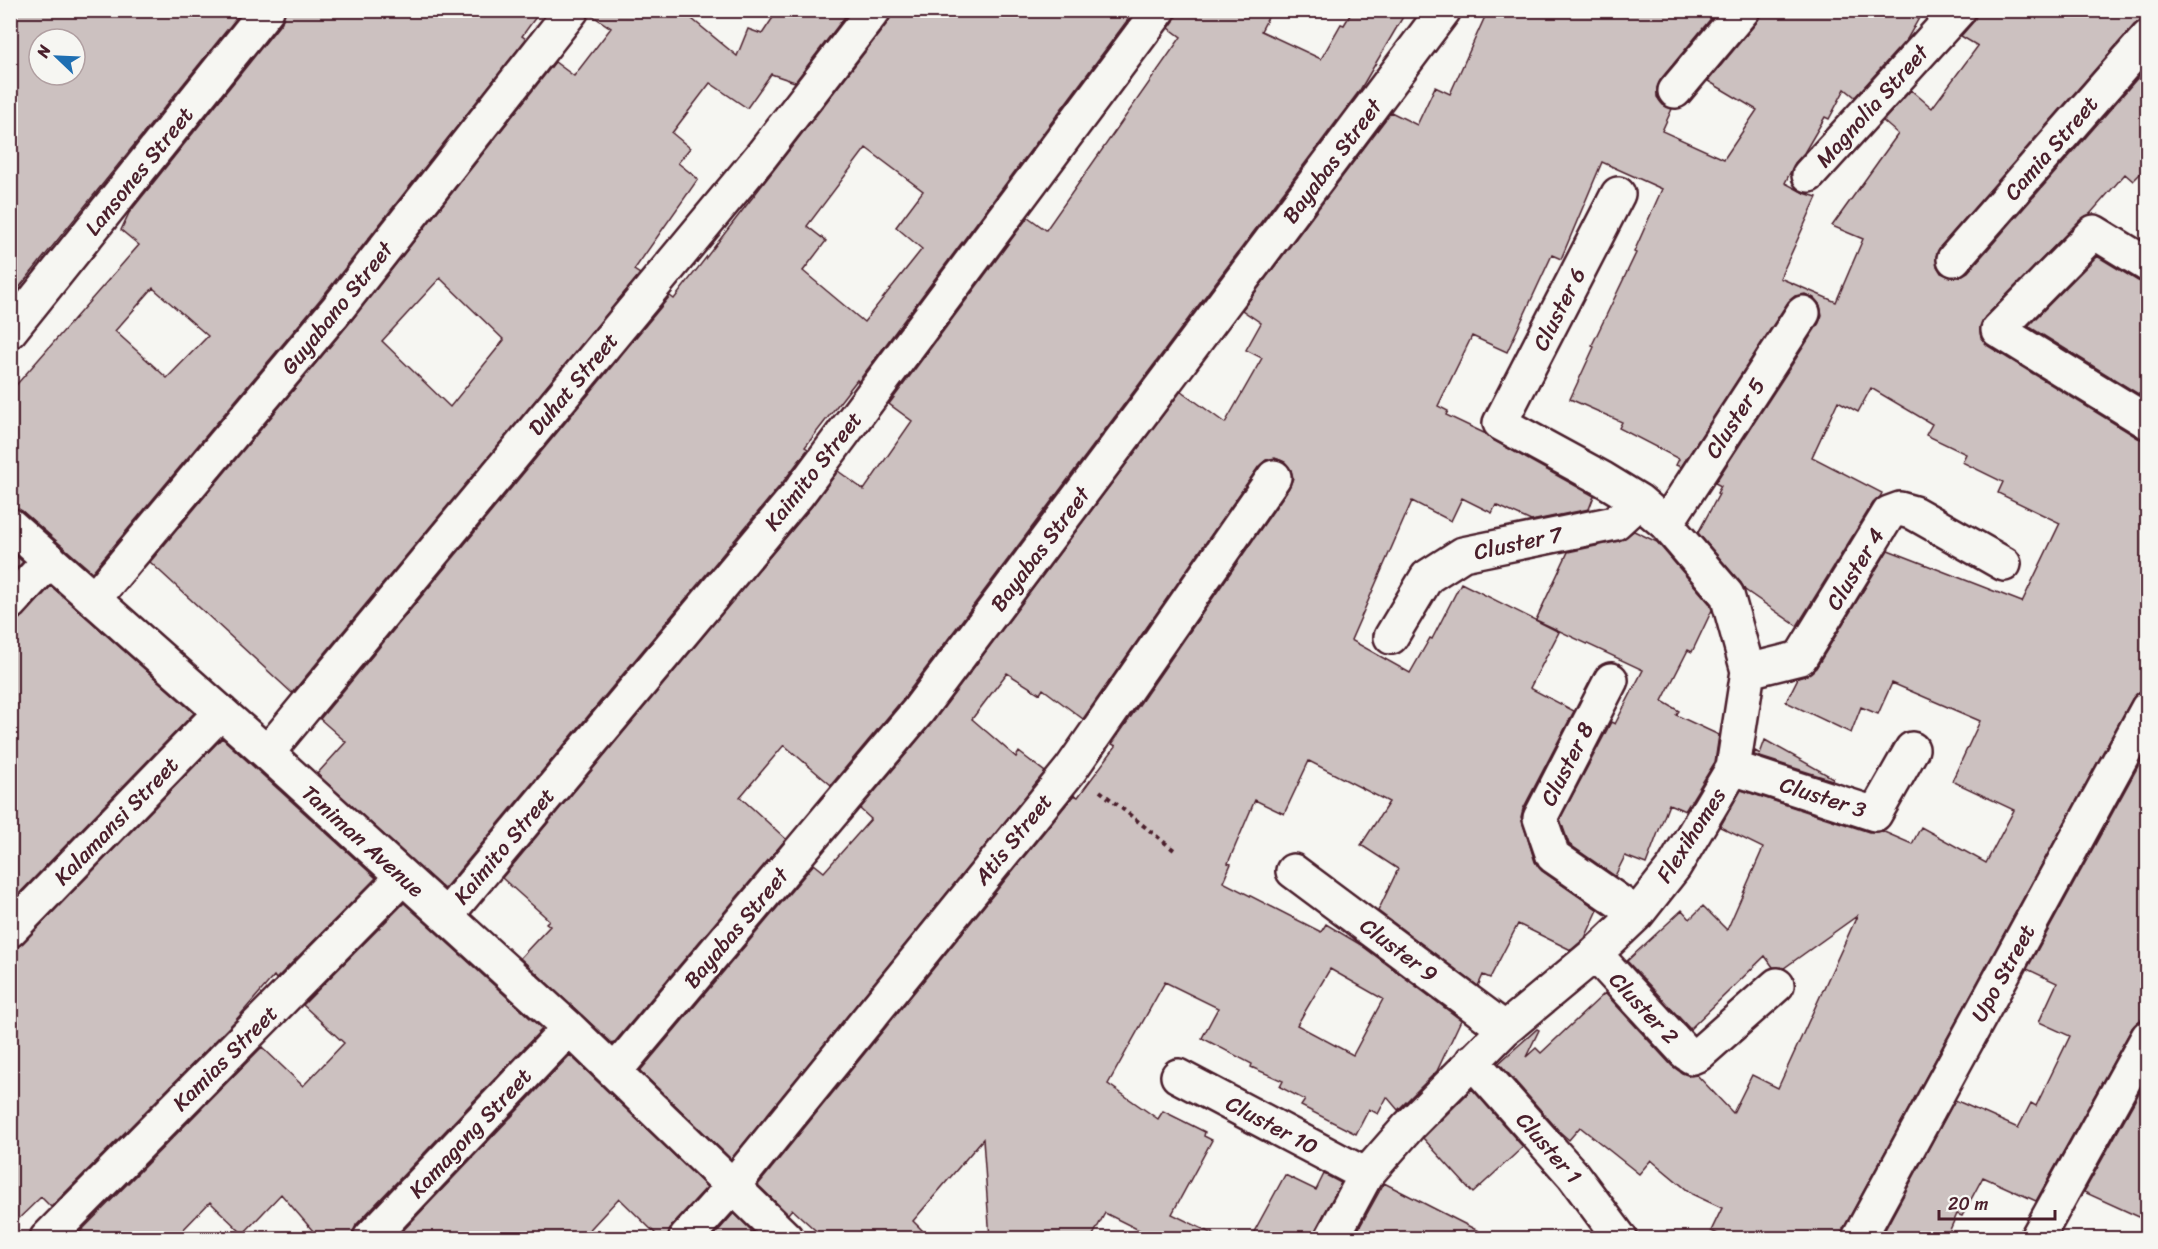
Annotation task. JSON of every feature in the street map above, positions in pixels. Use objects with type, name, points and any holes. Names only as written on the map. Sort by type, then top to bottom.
[{"type":"street","name":"Lansones Street","points":[[10,331],[267,10]]},
{"type":"street","name":"Guyabano Street","points":[[94,599],[338,308],[572,10]]},
{"type":"street","name":"Duhat Street","points":[[267,753],[762,155],[874,10]]},
{"type":"street","name":"Kaimito Street","points":[[446,916],[798,494],[1159,10]]},
{"type":"street","name":"Bayabas Street","points":[[615,1071],[918,711],[1444,10]]},
{"type":"street","points":[[1675,91],[1743,10]]},
{"type":"street","name":"Magnolia Street","points":[[1809,175],[1959,10]]},
{"type":"street","name":"Camia Street","points":[[1954,259],[2148,37]]},
{"type":"street","name":"Cluster 6","points":[[1500,423],[1618,194]]},
{"type":"street","points":[[2148,265],[2094,232],[1998,330],[2148,422]]},
{"type":"street","name":"Cluster 5","points":[[1666,524],[1803,313]]},
{"type":"street","name":"Flexihomes","points":[[1332,1239],[1366,1174],[1409,1126],[1505,1029],[1595,954],[1638,914],[1674,867],[1733,768],[1748,671],[1727,595],[1666,524],[1640,501],[1500,423]]},
{"type":"street","name":"Atis Street","points":[[686,1239],[732,1187],[1071,769],[1274,477]]},
{"type":"street","name":"Cluster 7","points":[[1391,637],[1427,577],[1463,554],[1616,523],[1640,501]]},
{"type":"street","name":"Cluster 4","points":[[1748,671],[1800,658],[1889,513],[1900,509],[1914,513],[2004,564]]},
{"type":"street","name":"Taniman Avenue","points":[[10,525],[267,753],[569,1028],[786,1239]]},
{"type":"street","points":[[10,603],[50,560]]},
{"type":"street","name":"Cluster 8","points":[[1611,680],[1540,818],[1553,856],[1638,914]]},
{"type":"street","name":"Upo Street","points":[[1859,1239],[2148,708]]},
{"type":"street","name":"Kalamansi Street","points":[[10,930],[221,712]]},
{"type":"street","name":"Cluster 3","points":[[1733,768],[1875,814],[1912,749]]},
{"type":"street","name":"Cluster 9","points":[[1293,871],[1505,1029]]},
{"type":"street","name":"Kamias Street","points":[[47,1239],[403,877]]},
{"type":"street","name":"Cluster 2","points":[[1595,954],[1692,1057],[1699,1054],[1777,985]]},
{"type":"street","name":"Kamagong Street","points":[[370,1239],[569,1028]]},
{"type":"street","points":[[2037,1239],[2148,1037]]},
{"type":"street","name":"Cluster 1","points":[[1473,1061],[1573,1175],[1620,1239]]},
{"type":"street","name":"Cluster 10","points":[[1178,1076],[1366,1174]]},
{"type":"path","points":[[1071,769],[1174,850]]},
{"type":"building","points":[[10,10],[243,10],[10,299]]},
{"type":"building","points":[[285,10],[541,10],[522,36],[526,39],[323,296],[92,572],[22,511],[10,507],[10,392],[139,245],[121,230],[129,213],[282,22]],"holes":[[[153,288],[208,336],[167,378],[115,331]]]},
{"type":"building","points":[[590,10],[681,10],[737,56],[748,29],[762,34],[778,10],[850,10],[795,82],[771,74],[747,108],[710,83],[672,133],[690,148],[678,163],[698,179],[634,270],[640,274],[292,693],[150,562],[352,320],[555,62],[574,76],[611,28],[590,14]],"holes":[[[440,278],[504,340],[450,407],[382,341]]]},
{"type":"building","points":[[892,10],[1135,10],[858,382],[857,380],[805,447],[808,449],[783,482],[444,889],[317,774],[346,742],[320,719],[670,296],[674,299],[889,21]],"holes":[[[866,148],[923,191],[896,227],[922,249],[864,322],[803,271],[826,241],[807,226]]]},
{"type":"building","points":[[1177,10],[1272,10],[1261,31],[1321,59],[1341,24],[1344,25],[1353,10],[1407,10],[1360,90],[903,699],[831,785],[784,745],[740,797],[786,839],[613,1044],[520,958],[550,926],[546,923],[549,920],[502,878],[812,506],[838,471],[864,490],[912,421],[889,404],[1028,217],[1046,230],[1181,37],[1169,28]]},
{"type":"building","points":[[1488,10],[1718,10],[1661,79],[1657,88],[1657,97],[1663,105],[1672,109],[1662,131],[1724,159],[1757,110],[1708,81],[1757,22],[1761,10],[1933,10],[1928,16],[1922,13],[1907,39],[1855,97],[1845,89],[1829,119],[1825,117],[1804,153],[1795,163],[1785,183],[1817,197],[1780,278],[1836,302],[1863,239],[1832,226],[1898,134],[1883,121],[1911,90],[1932,108],[1978,46],[1961,36],[1973,22],[1977,10],[2148,10],[2148,19],[2141,20],[2134,25],[1940,247],[1936,256],[1937,266],[1941,273],[1950,277],[1959,277],[1968,272],[2148,66],[2148,166],[2133,181],[2125,174],[2090,214],[2081,219],[1985,317],[1980,327],[1981,338],[1988,346],[2138,438],[2148,441],[2148,689],[2139,692],[2132,699],[1843,1229],[1840,1239],[1729,1239],[1711,1231],[1722,1208],[1692,1194],[1651,1160],[1639,1174],[1580,1127],[1569,1140],[1560,1132],[1499,1063],[1537,1029],[1539,1030],[1526,1057],[1536,1048],[1541,1053],[1605,993],[1672,1066],[1690,1076],[1697,1075],[1733,1113],[1752,1075],[1778,1088],[1857,916],[1784,968],[1773,967],[1765,956],[1690,1029],[1627,961],[1682,910],[1690,919],[1703,906],[1727,930],[1763,848],[1720,827],[1741,790],[1869,832],[1882,831],[1912,844],[1921,827],[1986,863],[2014,810],[1952,781],[1980,721],[1892,683],[1878,714],[1861,707],[1851,733],[1786,702],[1798,678],[1816,668],[1888,550],[2022,602],[2060,523],[1998,493],[2003,482],[1962,462],[1966,454],[1926,435],[1932,424],[1871,388],[1858,412],[1838,401],[1812,457],[1882,493],[1880,497],[1873,503],[1797,626],[1745,590],[1698,533],[1719,494],[1717,493],[1721,486],[1715,483],[1819,323],[1822,315],[1820,305],[1814,298],[1805,294],[1795,296],[1788,302],[1681,467],[1676,465],[1679,459],[1619,428],[1622,422],[1570,399],[1594,347],[1592,345],[1636,253],[1634,252],[1662,189],[1602,162],[1561,259],[1552,255],[1507,352],[1472,336],[1438,406],[1448,411],[1446,415],[1484,433],[1594,496],[1589,509],[1531,521],[1496,505],[1492,513],[1462,498],[1451,521],[1412,501],[1351,640],[1410,673],[1430,638],[1432,639],[1461,583],[1559,632],[1530,688],[1574,711],[1521,817],[1535,862],[1542,871],[1598,910],[1585,938],[1571,950],[1518,924],[1490,978],[1483,975],[1478,986],[1378,911],[1398,869],[1361,845],[1389,802],[1309,761],[1284,814],[1255,800],[1228,863],[1231,864],[1223,882],[1321,932],[1326,924],[1361,945],[1461,1020],[1437,1071],[1398,1110],[1387,1097],[1378,1114],[1369,1109],[1356,1134],[1301,1106],[1305,1100],[1280,1087],[1283,1081],[1251,1067],[1252,1064],[1202,1038],[1218,1008],[1165,982],[1108,1084],[1158,1119],[1163,1111],[1205,1132],[1204,1136],[1212,1140],[1172,1214],[1223,1239],[1157,1239],[1105,1213],[1091,1239],[990,1239],[983,1139],[913,1221],[931,1239],[825,1239],[792,1209],[788,1214],[758,1185],[1074,795],[1078,797],[1116,746],[1112,744],[1289,488],[1293,478],[1285,462],[1275,458],[1266,460],[1259,466],[1083,719],[1043,689],[1040,694],[1007,673],[972,719],[1016,757],[1019,752],[1045,772],[731,1159],[640,1071],[814,864],[824,872],[871,819],[860,809],[933,722],[1181,391],[1225,423],[1262,358],[1246,350],[1261,323],[1242,310],[1391,112],[1417,125],[1435,87],[1450,94]],"holes":[[[1330,969],[1383,999],[1353,1055],[1297,1025]]]},
{"type":"building","points":[[2097,256],[2138,281],[2148,284],[2148,400],[2028,326]]},
{"type":"building","points":[[1634,531],[1657,542],[1710,604],[1712,610],[1692,652],[1688,650],[1662,701],[1679,711],[1676,715],[1719,735],[1715,762],[1685,811],[1669,804],[1646,864],[1625,856],[1615,876],[1569,844],[1560,819],[1611,722],[1615,724],[1643,670],[1536,620],[1568,552],[1619,541]]},
{"type":"building","points":[[10,551],[23,562],[10,575]]},
{"type":"building","points":[[51,586],[194,713],[10,903],[10,621],[16,621],[24,616]]},
{"type":"building","points":[[222,738],[376,878],[276,979],[274,976],[235,1021],[51,1207],[41,1197],[10,1227],[10,948],[16,948],[23,943]]},
{"type":"building","points":[[1765,740],[1833,778],[1832,780],[1754,755],[1755,751],[1760,754]]},
{"type":"building","points":[[2148,748],[2148,1018],[2139,1021],[2132,1028],[2036,1201],[1983,1177],[1962,1216],[1957,1214],[1946,1239],[1880,1239],[1955,1100],[2018,1128],[2031,1103],[2036,1106],[2070,1036],[2039,1022],[2057,983],[2027,969]]},
{"type":"building","points":[[404,903],[542,1029],[356,1225],[352,1237],[350,1239],[320,1239],[281,1194],[243,1234],[210,1202],[174,1239],[80,1239],[77,1235],[262,1047],[303,1086],[344,1043],[303,1005]]},
{"type":"building","points":[[570,1055],[707,1187],[672,1225],[668,1239],[661,1239],[619,1198],[581,1239],[395,1239]]},
{"type":"building","points":[[2148,1077],[2148,1221],[2084,1192]]},
{"type":"building","points":[[1472,1089],[1523,1147],[1473,1193],[1423,1138]]},
{"type":"building","points":[[1324,1174],[1341,1183],[1313,1239],[1250,1239],[1285,1175],[1316,1190]]},
{"type":"building","points":[[1384,1183],[1494,1239],[1353,1239]]},
{"type":"building","points":[[734,1213],[760,1239],[711,1239]]}]
